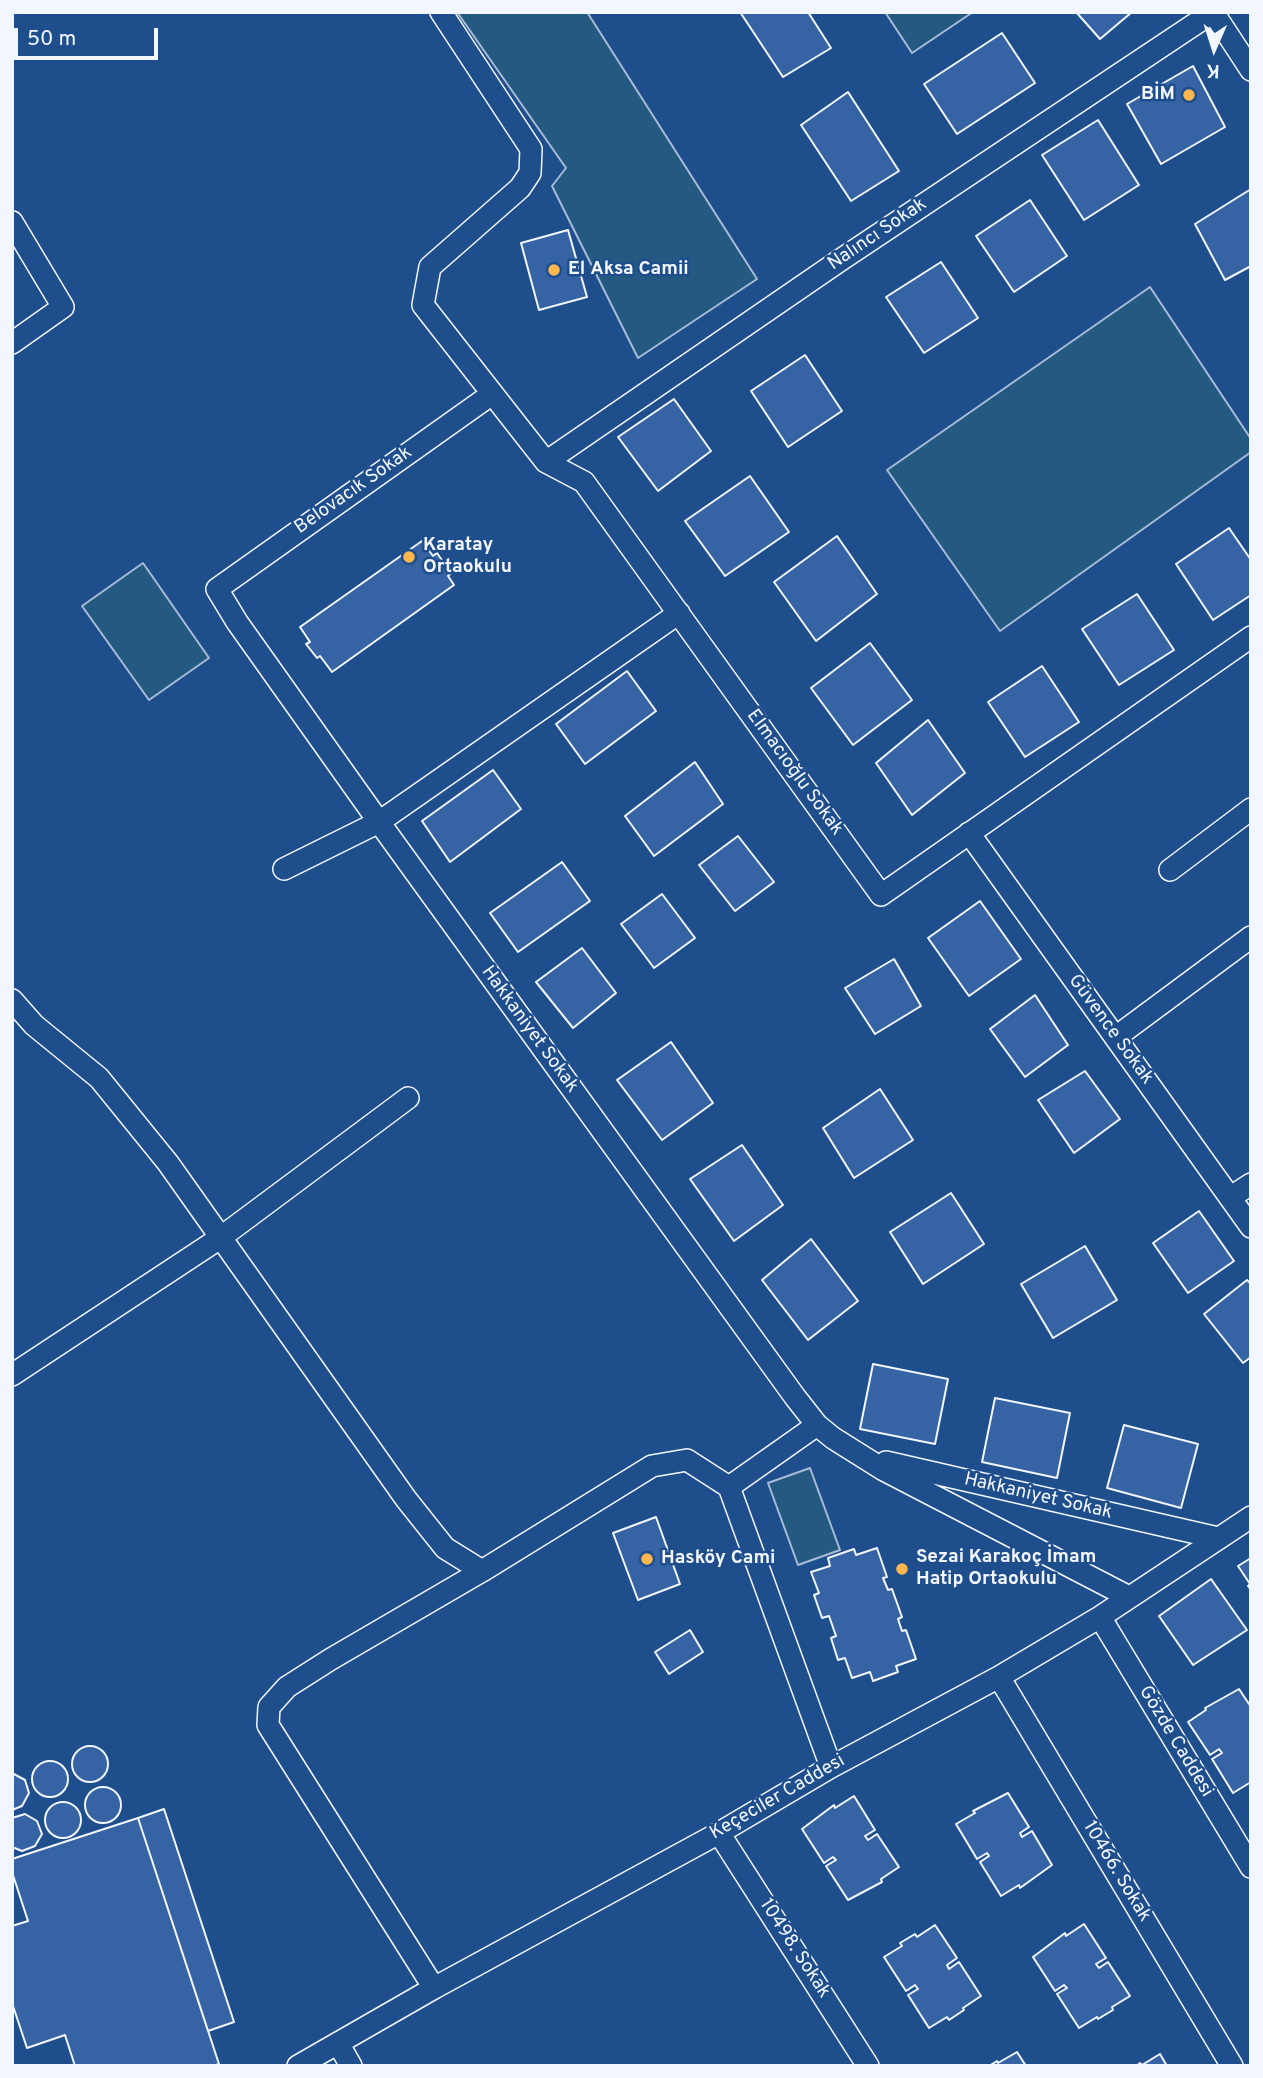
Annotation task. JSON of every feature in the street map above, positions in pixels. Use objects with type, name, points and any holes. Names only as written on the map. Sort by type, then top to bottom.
[{"type":"street","name":"Elmacıoğlu Sokak","points":[[441,12],[531,149],[530,173],[520,188],[430,267],[423,305],[545,462],[584,482],[881,895],[1251,637]]},
{"type":"street","points":[[1213,12],[1251,70]]},
{"type":"street","name":"Nalıncı Sokak","points":[[545,462],[842,259],[1213,12]]},
{"type":"street","points":[[12,222],[63,307],[12,343]]},
{"type":"street","name":"Belovacık Sokak","points":[[217,589],[492,394]]},
{"type":"street","name":"Hakkaniyet Sokak","points":[[217,589],[237,622],[379,822],[817,1425],[859,1455],[1129,1597]]},
{"type":"street","points":[[284,869],[379,822],[679,613]]},
{"type":"street","points":[[1170,870],[1251,809]]},
{"type":"street","name":"Güvence Sokak","points":[[969,833],[1251,1227]]},
{"type":"street","points":[[1116,1037],[1251,937]]},
{"type":"street","points":[[12,1000],[34,1026],[99,1078],[168,1163],[405,1499],[445,1548],[482,1570]]},
{"type":"street","points":[[12,1375],[220,1238],[408,1098]]},
{"type":"street","points":[[1231,1197],[1251,1184]]},
{"type":"street","points":[[729,1488],[817,1425]]},
{"type":"street","name":"Hakkaniyet Sokak","points":[[859,1455],[1218,1538]]},
{"type":"street","points":[[434,1988],[268,1725],[269,1707],[287,1687],[320,1666],[652,1466],[687,1460],[729,1488],[831,1766]]},
{"type":"street","name":"Keçeciler Caddesi","points":[[298,2066],[434,1988],[719,1833],[831,1766],[999,1677],[1100,1617],[1251,1517]]},
{"type":"street","name":"Gözde Caddesi","points":[[1100,1617],[1251,1867]]},
{"type":"street","name":"10466. Sokak","points":[[999,1677],[1232,2066]]},
{"type":"street","name":"10498. Sokak","points":[[719,1833],[868,2066]]},
{"type":"street","points":[[338,2043],[351,2066]]},
{"type":"shaded area","points":[[457,12],[587,12],[757,279],[638,358],[552,186],[566,168]]},
{"type":"shaded area","points":[[885,12],[973,12],[912,53]]},
{"type":"shaded area","points":[[1150,287],[1251,439],[1251,452],[1000,631],[887,470]]},
{"type":"shaded area","points":[[143,563],[209,658],[149,700],[82,606]]},
{"type":"shaded area","points":[[810,1468],[840,1550],[798,1565],[768,1483]]},
{"type":"building","points":[[740,12],[808,12],[831,48],[783,77]]},
{"type":"building","points":[[1076,12],[1132,12],[1100,39]]},
{"type":"building","points":[[1002,33],[1035,83],[957,134],[924,84]]},
{"type":"building","points":[[1193,66],[1225,127],[1161,164],[1127,104]]},
{"type":"building","points":[[848,92],[899,171],[851,201],[801,125]]},
{"type":"building","points":[[1098,120],[1139,185],[1084,220],[1042,155]]},
{"type":"building","points":[[1251,189],[1251,266],[1225,280],[1195,224]]},
{"type":"building","points":[[1030,200],[1067,256],[1014,292],[976,236]]},
{"type":"building","name":"El Aksa Camii","points":[[568,230],[587,297],[539,310],[521,243]]},
{"type":"building","points":[[941,262],[978,318],[924,353],[886,297]]},
{"type":"building","points":[[805,355],[842,411],[788,447],[751,391]]},
{"type":"building","points":[[674,399],[711,451],[658,491],[618,437]]},
{"type":"building","points":[[750,476],[789,532],[725,576],[685,521]]},
{"type":"building","points":[[1229,528],[1251,560],[1251,595],[1213,620],[1176,564]]},
{"type":"building","points":[[837,536],[877,594],[816,641],[774,582]]},
{"type":"building","points":[[422,541],[433,556],[437,553],[451,573],[448,576],[454,585],[332,672],[306,644],[310,642],[300,627]]},
{"type":"building","points":[[1137,594],[1174,650],[1119,685],[1082,629]]},
{"type":"building","points":[[870,643],[912,700],[853,745],[811,688]]},
{"type":"building","points":[[1042,666],[1079,722],[1025,757],[988,702]]},
{"type":"building","points":[[627,671],[656,711],[585,764],[556,724]]},
{"type":"building","points":[[928,720],[965,773],[912,815],[876,763]]},
{"type":"building","points":[[695,762],[723,804],[654,856],[625,816]]},
{"type":"building","points":[[493,770],[521,809],[450,862],[422,821]]},
{"type":"building","points":[[738,836],[774,882],[735,911],[699,865]]},
{"type":"building","points":[[562,862],[590,901],[518,952],[490,913]]},
{"type":"building","points":[[662,894],[695,938],[654,968],[621,924]]},
{"type":"building","points":[[980,901],[1021,959],[969,996],[928,938]]},
{"type":"building","points":[[582,948],[616,993],[573,1028],[536,982]]},
{"type":"building","points":[[894,959],[921,1006],[875,1034],[845,988]]},
{"type":"building","points":[[1035,995],[1068,1045],[1025,1077],[990,1029]]},
{"type":"building","points":[[671,1042],[713,1103],[662,1140],[617,1080]]},
{"type":"building","points":[[1085,1071],[1120,1119],[1074,1153],[1038,1100]]},
{"type":"building","points":[[880,1089],[913,1140],[854,1178],[823,1128]]},
{"type":"building","points":[[742,1145],[783,1205],[734,1241],[690,1179]]},
{"type":"building","points":[[951,1193],[984,1244],[923,1284],[890,1232]]},
{"type":"building","points":[[1199,1211],[1234,1261],[1188,1293],[1153,1243]]},
{"type":"building","points":[[811,1239],[858,1301],[808,1340],[762,1280]]},
{"type":"building","points":[[1085,1246],[1117,1300],[1053,1338],[1021,1284]]},
{"type":"building","points":[[1247,1280],[1251,1284],[1251,1357],[1243,1363],[1204,1314]]},
{"type":"building","points":[[873,1364],[948,1379],[935,1444],[860,1429]]},
{"type":"building","points":[[995,1398],[1070,1413],[1057,1478],[982,1462]]},
{"type":"building","points":[[1124,1425],[1198,1444],[1181,1508],[1107,1488]]},
{"type":"building","name":"Hasköy Cami","points":[[656,1517],[680,1584],[638,1600],[613,1533]]},
{"type":"building","points":[[877,1548],[887,1577],[883,1578],[888,1590],[892,1589],[902,1617],[898,1619],[902,1631],[906,1630],[916,1659],[896,1666],[898,1672],[873,1681],[870,1672],[852,1678],[845,1658],[838,1660],[831,1638],[836,1636],[829,1616],[822,1618],[814,1595],[819,1593],[811,1572],[830,1566],[828,1558],[854,1549],[856,1555]]},
{"type":"building","points":[[1251,1558],[1251,1590],[1238,1566]]},
{"type":"building","points":[[1211,1579],[1247,1630],[1193,1665],[1159,1616]]},
{"type":"building","points":[[690,1630],[703,1652],[669,1674],[655,1652]]},
{"type":"building","points":[[1239,1689],[1251,1707],[1251,1782],[1233,1793],[1212,1759],[1222,1753],[1219,1749],[1210,1755],[1188,1722],[1206,1710],[1205,1708]]},
{"type":"building","points":[[90,1746],[103,1751],[108,1764],[103,1777],[90,1782],[77,1777],[72,1764],[77,1751]]},
{"type":"building","points":[[50,1761],[63,1766],[68,1779],[63,1792],[50,1797],[37,1792],[32,1779],[37,1766]]},
{"type":"building","points":[[12,1773],[25,1780],[29,1793],[22,1806],[12,1810]]},
{"type":"building","points":[[103,1787],[116,1792],[121,1805],[116,1818],[103,1823],[90,1818],[85,1805],[90,1792]]},
{"type":"building","points":[[1008,1793],[1029,1827],[1020,1833],[1022,1837],[1032,1831],[1052,1865],[1020,1888],[1019,1885],[1001,1896],[980,1862],[989,1856],[987,1853],[977,1859],[956,1824],[975,1813],[973,1811]]},
{"type":"building","points":[[854,1796],[875,1830],[865,1836],[868,1840],[877,1834],[899,1867],[881,1879],[882,1882],[848,1900],[826,1866],[836,1860],[833,1857],[824,1863],[802,1829],[834,1805],[835,1808]]},
{"type":"building","points":[[63,1802],[76,1807],[81,1820],[76,1833],[63,1838],[50,1833],[45,1820],[50,1807]]},
{"type":"building","points":[[164,1809],[234,2022],[208,2031],[138,1818]]},
{"type":"building","points":[[25,1814],[37,1821],[42,1834],[35,1846],[22,1851],[12,1847],[12,1818]]},
{"type":"building","points":[[138,1818],[219,2064],[213,2066],[75,2066],[65,2035],[27,2048],[12,2003],[12,1926],[28,1921],[12,1872],[12,1859]]},
{"type":"building","points":[[1084,1924],[1106,1958],[1096,1964],[1099,1968],[1108,1962],[1130,1996],[1112,2007],[1113,2010],[1079,2028],[1057,1994],[1067,1988],[1064,1985],[1055,1991],[1033,1957],[1065,1933],[1066,1936]]},
{"type":"building","points":[[935,1925],[957,1958],[947,1965],[949,1969],[959,1962],[981,1996],[949,2020],[947,2017],[929,2028],[908,1995],[918,1989],[915,1985],[906,1991],[884,1957],[902,1946],[900,1943],[915,1934],[917,1937]]},
{"type":"building","points":[[1017,2052],[1026,2066],[989,2066],[997,2061],[998,2063]]},
{"type":"building","points":[[1160,2054],[1167,2066],[1136,2066],[1140,2063],[1142,2065]]},
{"type":"place","name":"BİM","points":[[1189,95]]},
{"type":"place","name":"El Aksa Camii","points":[[554,270]]},
{"type":"place","name":"Karatay Ortaokulu","points":[[409,557]]},
{"type":"place","name":"Hasköy Cami","points":[[647,1559]]},
{"type":"place","name":"Sezai Karakoç İmam Hatip Ortaokulu","points":[[902,1569]]}]
